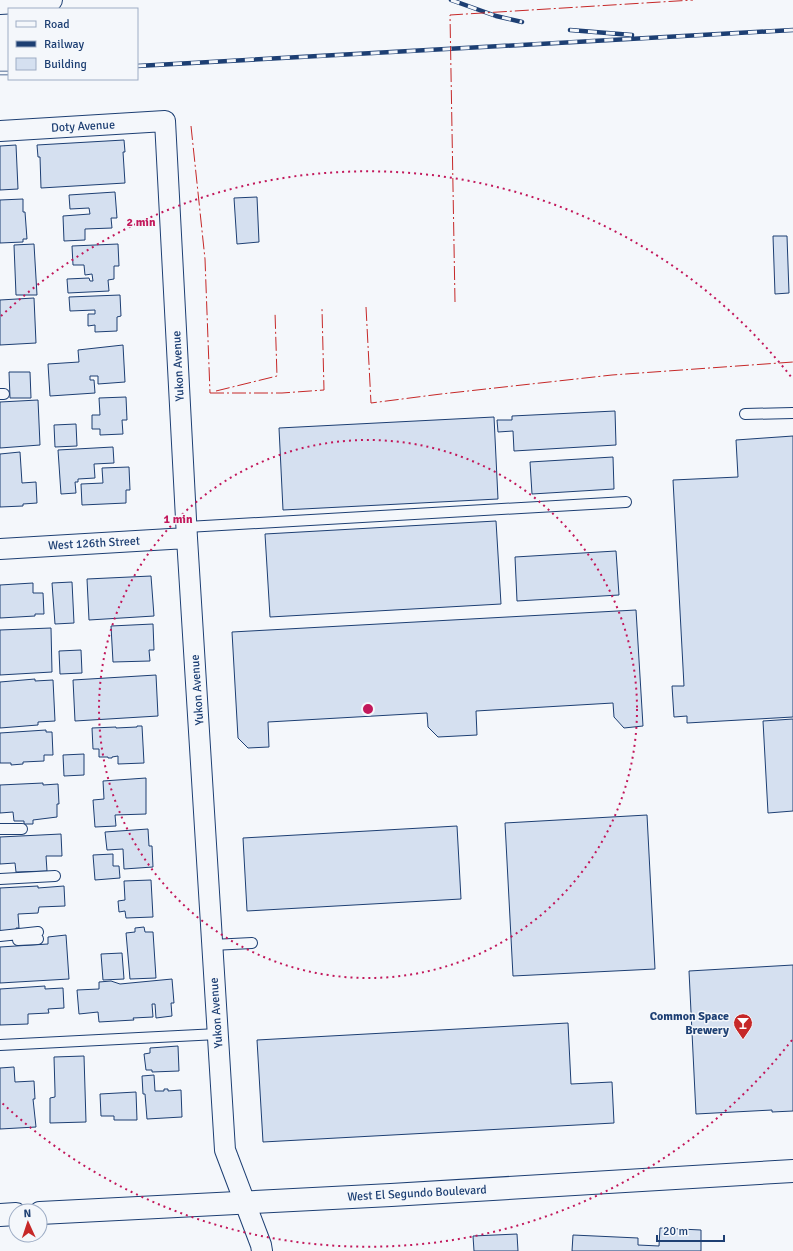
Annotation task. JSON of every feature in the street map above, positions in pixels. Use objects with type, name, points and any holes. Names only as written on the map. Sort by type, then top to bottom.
[{"type":"main road","points":[[0,3],[51,0]]},
{"type":"main road","name":"West El Segundo Boulevard","points":[[48,1213],[793,1171]]},
{"type":"street","name":"Doty Avenue","points":[[0,131],[165,121]]},
{"type":"street","name":"Yukon Avenue","points":[[165,121],[187,533],[225,1150],[262,1251]]},
{"type":"street","name":"West 126th Street","points":[[0,549],[187,533]]},
{"type":"lane","points":[[745,414],[793,413]]},
{"type":"lane","points":[[187,533],[626,502]]},
{"type":"lane","points":[[0,829],[22,829]]},
{"type":"lane","points":[[0,879],[55,876]]},
{"type":"lane","points":[[0,936],[38,935],[0,941]]},
{"type":"lane","points":[[212,945],[252,943]]},
{"type":"lane","points":[[0,1045],[218,1034]]},
{"type":"building","points":[[124,140],[125,152],[123,152],[125,183],[41,188],[40,157],[38,157],[37,145]]},
{"type":"building","points":[[16,145],[18,189],[0,190],[0,146]]},
{"type":"building","points":[[115,192],[117,218],[111,218],[112,228],[85,229],[85,240],[64,241],[63,216],[90,214],[89,208],[70,209],[69,195]]},
{"type":"building","points":[[257,197],[259,242],[237,244],[234,198]]},
{"type":"building","points":[[23,199],[23,212],[25,212],[27,239],[23,239],[23,242],[0,243],[0,200]]},
{"type":"building","points":[[773,236],[787,236],[789,293],[775,294]]},
{"type":"building","points":[[34,244],[37,295],[16,295],[14,245]]},
{"type":"building","points":[[118,244],[119,266],[114,266],[114,279],[108,280],[109,291],[68,293],[67,279],[89,278],[90,281],[93,281],[92,274],[85,275],[84,265],[73,265],[72,246]]},
{"type":"building","points":[[120,295],[121,316],[117,317],[117,331],[95,332],[95,325],[88,326],[88,314],[95,314],[95,310],[70,311],[69,297]]},
{"type":"building","points":[[34,298],[36,343],[0,345],[0,300]]},
{"type":"building","points":[[123,345],[125,382],[98,384],[98,376],[90,376],[90,380],[94,380],[95,393],[50,396],[48,364],[79,362],[78,350]]},
{"type":"building","points":[[9,372],[30,372],[31,398],[10,398]]},
{"type":"building","points":[[126,397],[127,420],[122,420],[123,434],[100,435],[100,429],[92,429],[92,415],[100,415],[99,398]]},
{"type":"building","points":[[38,400],[40,445],[0,448],[0,402]]},
{"type":"building","points":[[615,411],[616,445],[514,451],[513,431],[498,432],[497,420],[512,420],[512,416]]},
{"type":"building","points":[[494,417],[498,499],[283,510],[279,428]]},
{"type":"building","points":[[76,424],[77,446],[55,447],[54,425]]},
{"type":"building","points":[[793,436],[793,717],[687,723],[687,716],[674,717],[672,686],[684,686],[673,480],[738,477],[736,440]]},
{"type":"building","points":[[113,447],[114,463],[94,464],[95,478],[78,479],[78,482],[75,482],[76,493],[61,494],[58,450]]},
{"type":"building","points":[[20,452],[22,483],[36,482],[37,503],[23,504],[23,506],[0,507],[0,454]]},
{"type":"building","points":[[613,457],[614,489],[532,494],[530,462]]},
{"type":"building","points":[[129,467],[130,490],[126,490],[126,503],[82,505],[81,484],[103,483],[102,468]]},
{"type":"building","points":[[496,521],[501,604],[270,617],[265,534]]},
{"type":"building","points":[[616,551],[619,595],[517,601],[515,557]]},
{"type":"building","points":[[151,576],[154,616],[89,620],[87,579]]},
{"type":"building","points":[[72,582],[74,623],[55,624],[52,583]]},
{"type":"building","points":[[33,583],[33,593],[43,593],[44,614],[0,618],[0,585]]},
{"type":"building","points":[[636,610],[643,726],[624,728],[614,717],[613,703],[476,711],[477,735],[438,737],[428,727],[427,713],[268,722],[269,747],[248,748],[238,738],[232,632]]},
{"type":"building","points":[[153,624],[154,650],[149,650],[150,661],[113,662],[111,626]]},
{"type":"building","points":[[51,628],[52,672],[0,675],[0,630]]},
{"type":"building","points":[[81,650],[82,673],[60,674],[59,651]]},
{"type":"building","points":[[156,675],[158,716],[75,721],[73,680]]},
{"type":"building","points":[[35,679],[35,681],[53,680],[55,721],[38,722],[38,725],[0,728],[0,682]]},
{"type":"building","points":[[793,719],[793,811],[768,813],[763,721]]},
{"type":"building","points":[[142,726],[144,763],[118,764],[118,756],[112,758],[99,757],[99,749],[93,749],[92,728]]},
{"type":"building","points":[[46,730],[46,732],[52,732],[53,755],[44,755],[44,761],[23,762],[23,764],[11,765],[11,763],[0,763],[0,733]]},
{"type":"building","points":[[84,754],[84,775],[64,776],[63,755]]},
{"type":"building","points":[[146,778],[146,814],[115,815],[116,826],[95,827],[93,800],[104,799],[103,781]]},
{"type":"building","points":[[43,783],[43,785],[58,784],[59,804],[57,804],[57,817],[33,820],[33,824],[24,824],[24,821],[14,821],[13,812],[0,813],[0,785]]},
{"type":"building","points":[[647,815],[655,969],[513,976],[505,823]]},
{"type":"building","points":[[457,826],[461,899],[247,911],[243,838]]},
{"type":"building","points":[[148,829],[149,846],[152,846],[153,867],[124,869],[123,849],[107,850],[105,832]]},
{"type":"building","points":[[61,834],[62,856],[46,856],[47,871],[16,872],[15,863],[0,864],[0,837]]},
{"type":"building","points":[[113,854],[113,866],[119,866],[120,878],[95,880],[93,855]]},
{"type":"building","points":[[151,880],[153,917],[126,918],[125,911],[119,912],[118,901],[125,900],[124,881]]},
{"type":"building","points":[[38,886],[38,888],[64,886],[65,906],[39,907],[38,913],[18,914],[19,928],[16,928],[16,930],[0,931],[0,888]]},
{"type":"building","points":[[144,927],[145,932],[153,932],[156,978],[130,979],[126,933],[135,932],[135,928]]},
{"type":"building","points":[[66,935],[69,979],[0,983],[0,947],[48,944],[48,937]]},
{"type":"building","points":[[122,953],[124,979],[103,980],[101,954]]},
{"type":"building","name":"Common Space Brewery","points":[[793,965],[793,1111],[772,1112],[772,1110],[696,1114],[689,971]]},
{"type":"building","points":[[172,979],[174,1003],[171,1003],[172,1016],[156,1018],[155,1004],[152,1004],[153,1017],[133,1018],[134,1020],[99,1022],[98,1012],[79,1014],[77,990],[99,989],[99,982],[111,981],[120,984]]},
{"type":"building","points":[[45,986],[45,989],[63,988],[64,1008],[48,1009],[49,1013],[28,1014],[28,1024],[0,1025],[0,989]]},
{"type":"building","points":[[568,1023],[571,1084],[612,1082],[614,1123],[263,1142],[257,1040]]},
{"type":"building","points":[[178,1046],[179,1071],[152,1072],[152,1070],[146,1070],[144,1054],[150,1053],[150,1048]]},
{"type":"building","points":[[84,1056],[86,1122],[50,1123],[50,1098],[55,1097],[54,1057]]},
{"type":"building","points":[[14,1067],[15,1082],[34,1081],[35,1099],[33,1099],[36,1127],[0,1129],[0,1068]]},
{"type":"building","points":[[154,1075],[155,1091],[164,1091],[164,1089],[168,1089],[168,1091],[181,1090],[182,1117],[147,1119],[142,1076]]},
{"type":"building","points":[[136,1092],[137,1120],[114,1120],[114,1116],[101,1116],[100,1094]]},
{"type":"building","points":[[660,1228],[701,1230],[701,1251],[572,1251],[573,1235],[638,1238],[638,1245],[659,1246]]},
{"type":"building","points":[[517,1234],[518,1251],[474,1251],[473,1236]]},
{"type":"railway","points":[[451,0],[496,16],[522,22]]},
{"type":"railway","points":[[570,30],[632,35]]},
{"type":"railway","points":[[138,66],[793,30]]},
{"type":"railway","points":[[0,73],[8,73]]},
{"type":"power","points":[[455,302],[450,15],[693,0]]},
{"type":"power","points":[[191,126],[205,259],[210,393]]},
{"type":"power","points":[[366,307],[371,403],[612,375],[793,362]]},
{"type":"power","points":[[210,393],[282,393],[324,390],[322,309]]},
{"type":"power","points":[[216,391],[277,376],[275,312]]},
{"type":"place","name":"Common Space Brewery","points":[[743,1040]]}]
